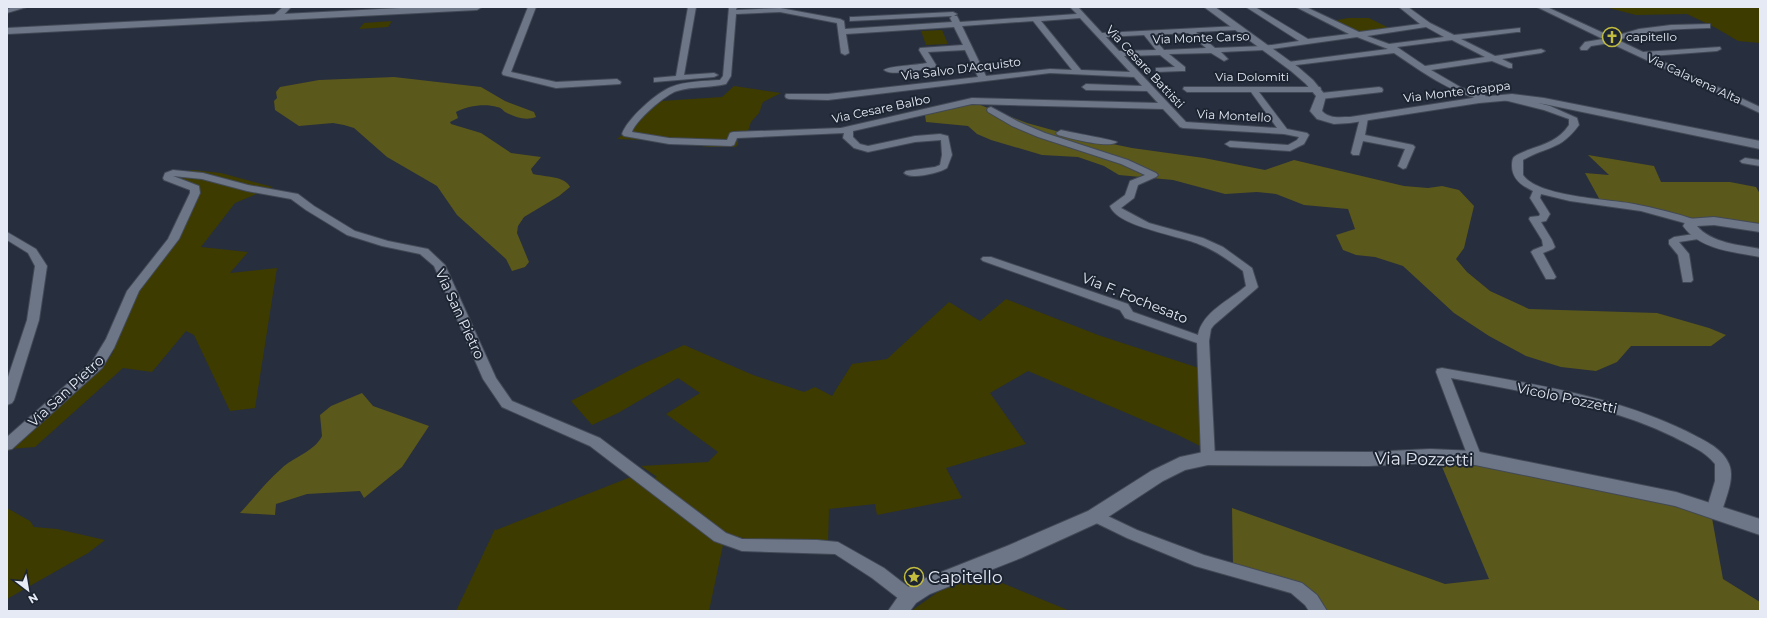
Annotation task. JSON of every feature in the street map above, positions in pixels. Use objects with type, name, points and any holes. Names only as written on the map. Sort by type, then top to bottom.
[{"type":"street","points":[[7,11],[23,7]]},
{"type":"street","points":[[277,17],[287,7]]},
{"type":"street","points":[[7,31],[476,7]]},
{"type":"street","points":[[532,7],[506,73],[556,85],[617,82]]},
{"type":"street","points":[[680,77],[692,7]]},
{"type":"street","name":"Via Cesare Battisti","points":[[1074,7],[1183,125]]},
{"type":"street","points":[[1209,7],[1236,28],[1288,64],[1319,93]]},
{"type":"street","points":[[1250,7],[1307,42]]},
{"type":"street","points":[[1300,7],[1358,35],[1391,48],[1459,90],[1482,96]]},
{"type":"street","points":[[1403,7],[1427,25],[1509,66]]},
{"type":"street","name":"Via Calavena Alta","points":[[1541,7],[1760,110]]},
{"type":"street","points":[[657,80],[727,74],[733,9],[780,10],[840,21],[845,52]]},
{"type":"street","points":[[853,19],[951,11],[983,78]]},
{"type":"street","points":[[842,32],[1082,16]]},
{"type":"street","points":[[1035,19],[1078,72]]},
{"type":"street","name":"Via Monte Carso","points":[[1116,54],[1264,48],[1427,25]]},
{"type":"street","points":[[1584,48],[1588,44],[1612,40],[1639,31],[1671,27],[1706,26]]},
{"type":"street","points":[[1100,34],[1236,28]]},
{"type":"street","points":[[1189,30],[1224,59]]},
{"type":"street","points":[[1288,64],[1453,38],[1517,30]]},
{"type":"street","points":[[1145,32],[1162,52],[1182,69],[1159,70]]},
{"type":"street","points":[[888,70],[911,69],[932,65],[923,50],[968,47]]},
{"type":"street","points":[[1642,54],[1717,49]]},
{"type":"street","points":[[1423,69],[1541,51]]},
{"type":"street","name":"Via Salvo D'Acquisto","points":[[789,96],[828,97],[1050,71],[1136,75]]},
{"type":"street","name":"Via Cesare Balbo","points":[[727,74],[723,82],[695,85],[672,90],[643,111],[629,127],[627,134],[669,141],[731,143],[733,135],[747,136],[841,131],[972,101],[1166,106]]},
{"type":"street","points":[[1086,87],[1151,89]]},
{"type":"street","name":"Via Dolomiti","points":[[1187,89],[1253,89],[1319,93],[1379,90]]},
{"type":"street","name":"Via Montello","points":[[1253,89],[1284,131]]},
{"type":"street","name":"Via Monte Grappa","points":[[1319,93],[1316,111],[1321,117],[1334,121],[1364,118],[1413,109],[1507,98],[1544,101],[1760,145]]},
{"type":"street","points":[[1507,98],[1547,108],[1573,118],[1574,125],[1563,139],[1546,147],[1534,150],[1518,159],[1517,168],[1520,178],[1538,190],[1658,211],[1692,222],[1714,222],[1760,228]]},
{"type":"street","points":[[972,101],[991,110],[1051,131],[1086,139],[1112,142]]},
{"type":"street","points":[[991,110],[1002,118],[1050,138],[1122,160],[1153,175],[1134,184],[1130,196],[1115,206],[1120,212],[1145,225],[1207,244],[1228,253],[1248,270],[1252,287],[1206,326],[1203,342],[1208,458]]},
{"type":"street","points":[[1356,153],[1364,118]]},
{"type":"street","name":"Via Montello","points":[[1183,125],[1284,131],[1304,135],[1301,142],[1290,148],[1230,144]]},
{"type":"street","points":[[848,129],[848,138],[857,146],[868,149],[915,139],[945,138],[946,155],[944,166],[937,170],[909,174]]},
{"type":"street","points":[[1359,137],[1410,147],[1403,166]]},
{"type":"street","points":[[1745,161],[1760,164]]},
{"type":"street","name":"Via San Pietro","points":[[7,445],[97,366],[106,354],[134,290],[177,234],[195,193],[195,188],[168,178],[168,175],[173,173],[204,176],[246,188],[294,196],[310,208],[352,233],[386,244],[424,251],[439,265],[490,378],[507,404],[595,442],[720,537],[742,545],[817,546],[838,548],[878,573],[904,604]]},
{"type":"street","points":[[1538,190],[1535,198],[1545,214],[1542,219],[1534,219],[1547,240],[1549,247],[1536,252],[1550,277]]},
{"type":"street","points":[[1692,222],[1690,226],[1692,230],[1701,236],[1729,246],[1760,253]]},
{"type":"street","points":[[7,235],[32,251],[41,266],[33,320],[7,400]]},
{"type":"street","points":[[1687,280],[1683,254],[1674,244],[1674,240],[1701,236]]},
{"type":"street","name":"Via F. Fochesato","points":[[987,259],[1124,307],[1129,315],[1203,342]]},
{"type":"street","name":"Vicolo Pozzetti","points":[[1475,458],[1442,372],[1571,397],[1625,411],[1660,423],[1707,448],[1722,462],[1724,474],[1714,511]]},
{"type":"street","name":"Via Pozzetti","points":[[904,604],[923,588],[944,578],[1014,552],[1095,516],[1157,476],[1180,464],[1208,458],[1369,458],[1430,456],[1475,458],[1661,496],[1714,511],[1760,527]]},
{"type":"street","points":[[1095,516],[1132,534],[1201,561],[1296,588],[1311,600],[1319,611]]},
{"type":"shaded area","points":[[1605,7],[1760,7],[1760,43],[1738,41],[1687,14],[1636,15]]},
{"type":"shaded area","points":[[1348,18],[1369,18],[1389,28],[1358,33],[1332,21]]},
{"type":"shaded area","points":[[392,21],[388,27],[359,29],[364,23]]},
{"type":"shaded area","points":[[942,30],[948,44],[926,45],[921,31]]},
{"type":"shaded area","points":[[394,77],[481,87],[505,101],[534,112],[536,117],[524,118],[516,117],[498,107],[487,105],[476,106],[465,108],[456,112],[458,118],[450,122],[451,124],[481,133],[511,153],[541,157],[531,169],[533,174],[559,179],[567,183],[570,187],[559,196],[524,217],[518,226],[517,233],[529,262],[525,267],[512,271],[506,259],[457,215],[437,186],[387,157],[354,128],[333,123],[299,126],[275,110],[274,101],[277,98],[276,92],[280,87],[319,80]]},
{"type":"shaded area","points":[[734,86],[781,93],[763,102],[759,113],[751,122],[747,134],[738,138],[738,145],[735,147],[710,147],[643,140],[617,139],[661,101],[722,97]]},
{"type":"shaded area","points":[[975,103],[1027,123],[1074,136],[1132,148],[1204,158],[1265,170],[1294,160],[1404,186],[1428,188],[1442,186],[1459,190],[1474,206],[1464,248],[1456,259],[1467,272],[1490,291],[1529,309],[1657,313],[1709,328],[1726,335],[1711,346],[1631,346],[1617,362],[1596,371],[1561,367],[1526,356],[1489,336],[1454,313],[1403,266],[1375,257],[1356,255],[1343,250],[1336,235],[1355,229],[1348,209],[1304,205],[1276,194],[1257,192],[1225,194],[1173,180],[1119,175],[1104,166],[1078,157],[1042,155],[991,140],[977,134],[968,126],[926,122],[925,115]]},
{"type":"shaded area","points":[[1588,155],[1654,166],[1661,182],[1730,182],[1756,187],[1760,194],[1760,228],[1691,222],[1601,202],[1585,173],[1609,175]]},
{"type":"shaded area","points":[[193,170],[221,173],[273,187],[235,203],[201,247],[248,252],[230,273],[277,268],[255,408],[230,411],[194,335],[186,331],[152,372],[123,368],[35,447],[9,449],[105,364],[114,351],[114,341],[124,314],[153,267],[198,188],[166,177]]},
{"type":"shaded area","points":[[1006,299],[1098,335],[1202,369],[1206,449],[1178,435],[1028,371],[990,393],[1026,444],[946,468],[962,498],[877,515],[875,504],[829,509],[828,546],[757,542],[736,536],[723,545],[709,611],[456,611],[495,529],[496,530],[641,473],[650,479],[657,477],[641,466],[708,462],[718,452],[666,414],[700,393],[678,378],[618,413],[592,425],[571,401],[634,368],[684,345],[753,375],[804,392],[815,387],[832,396],[852,364],[887,359],[949,302],[980,321]]},
{"type":"shaded area","points":[[362,393],[373,406],[429,426],[402,467],[364,498],[360,491],[307,494],[276,504],[275,515],[240,513],[281,469],[318,442],[322,436],[320,415],[331,406]]},
{"type":"shaded area","points":[[1457,461],[1666,502],[1712,518],[1723,579],[1760,602],[1760,611],[1321,611],[1305,593],[1233,566],[1232,508],[1445,584],[1489,579],[1440,462]]},
{"type":"shaded area","points":[[7,508],[30,521],[34,527],[57,529],[105,540],[88,553],[7,599]]},
{"type":"shaded area","points":[[980,574],[1070,611],[911,611],[938,592]]},
{"type":"place","name":"capitello","points":[[1612,37]]},
{"type":"place","name":"Capitello","points":[[914,577]]}]
